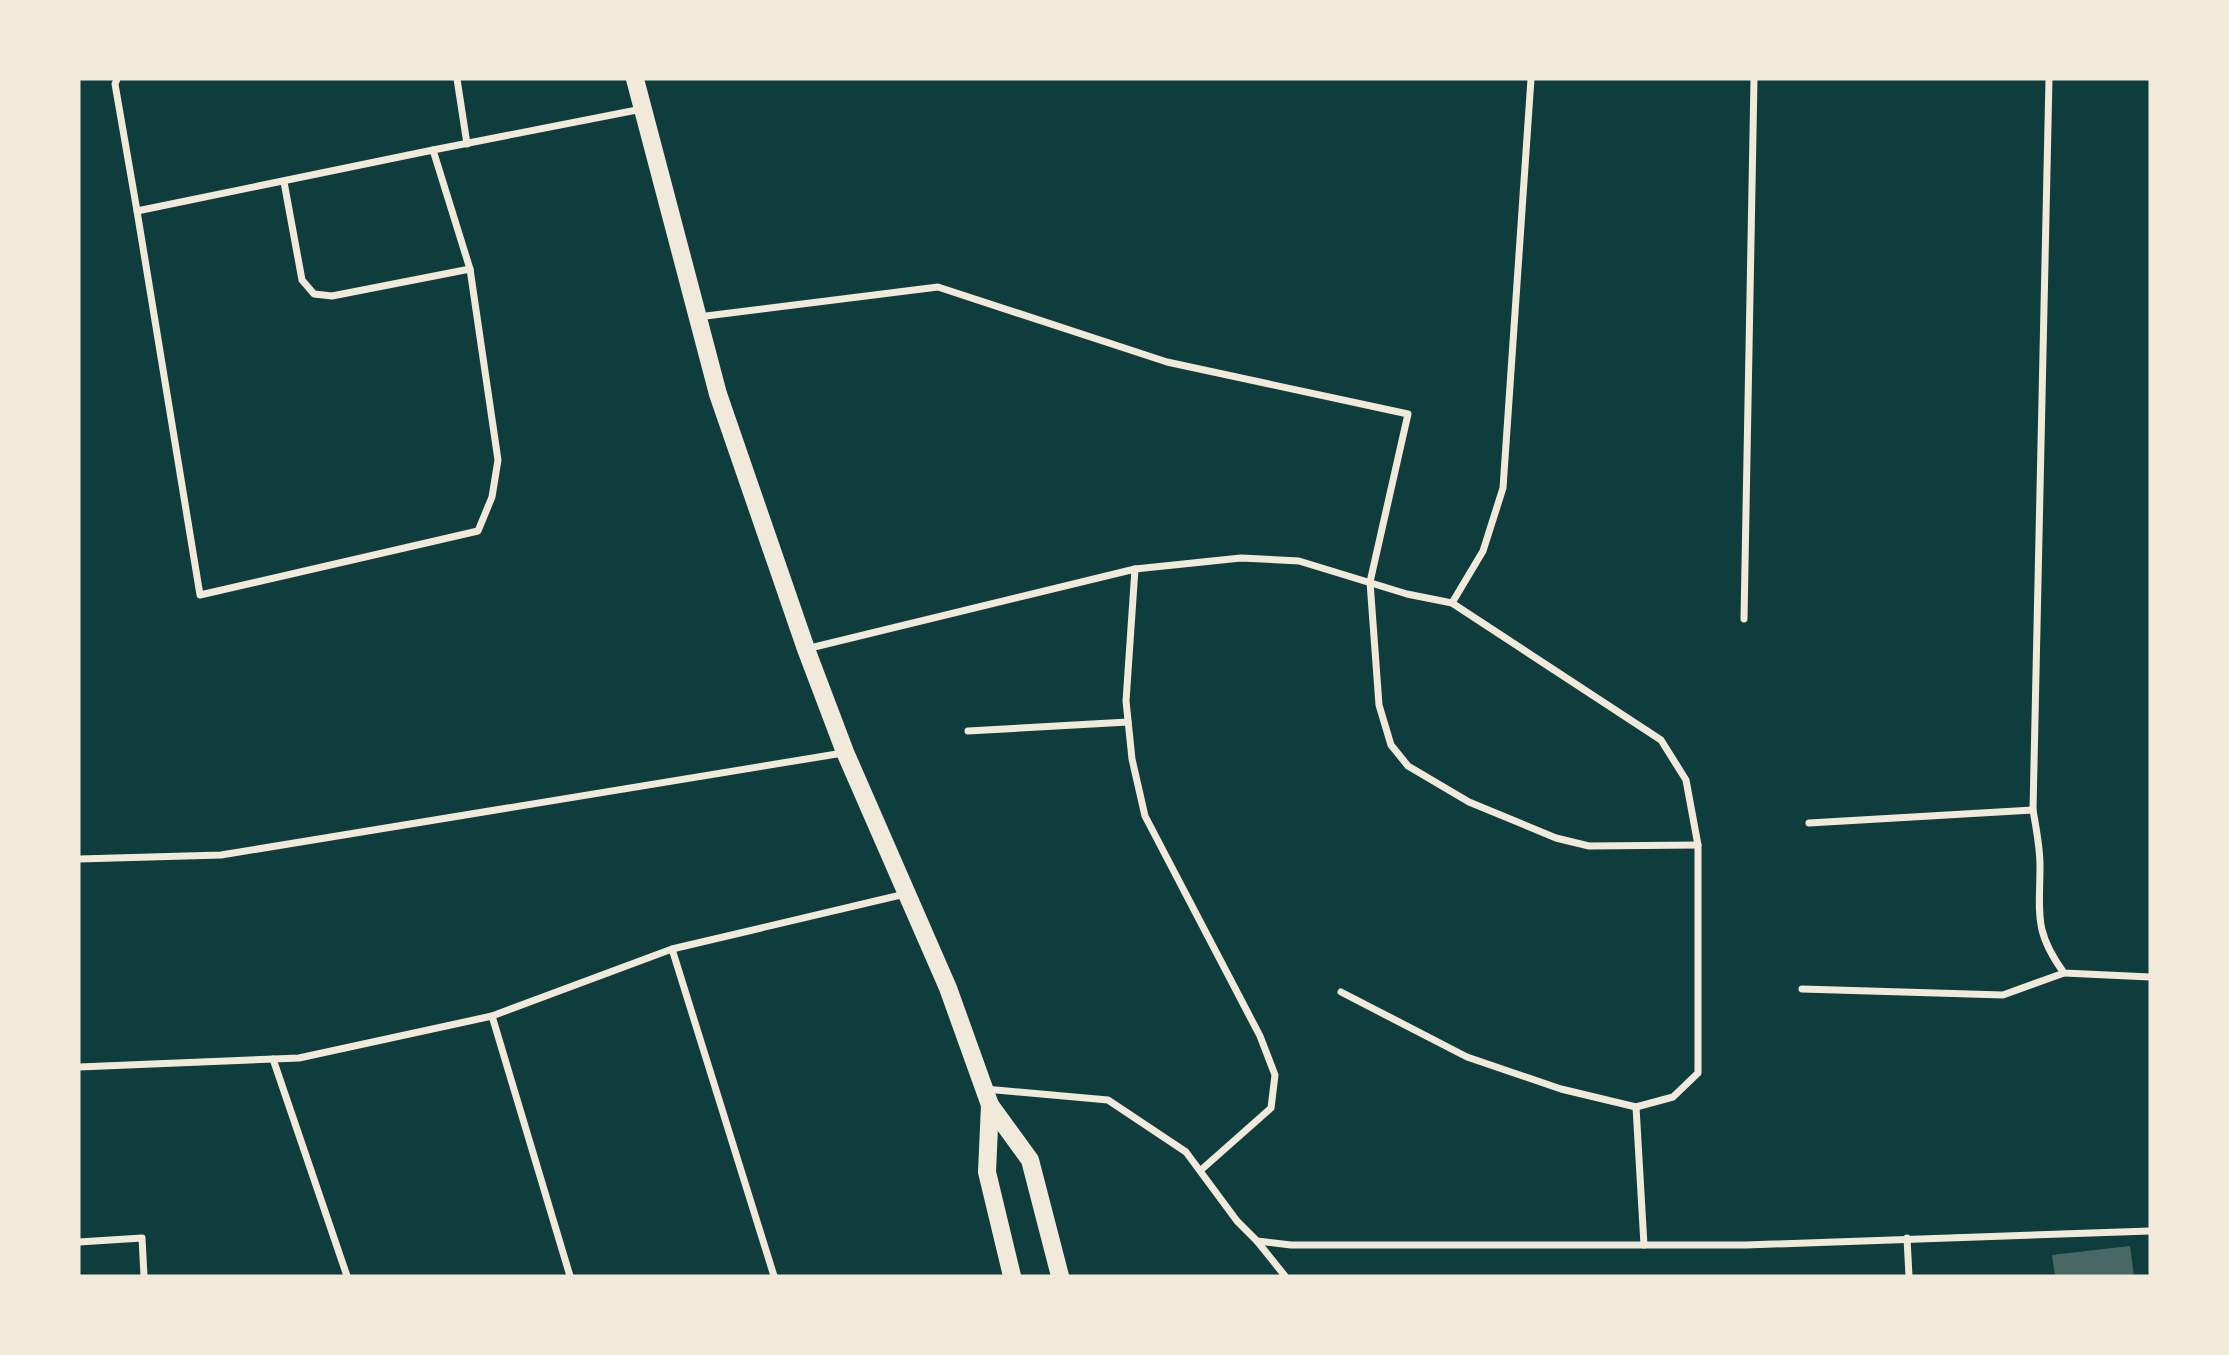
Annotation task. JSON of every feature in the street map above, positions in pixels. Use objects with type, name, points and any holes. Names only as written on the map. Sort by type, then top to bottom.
[{"type":"main road","points":[[635,79],[718,394],[806,649],[845,752],[948,988],[987,1097],[1030,1160],[1060,1276]]},
{"type":"main road","points":[[987,1097],[987,1172],[1012,1276]]},
{"type":"street","points":[[117,79],[115,84],[200,595],[478,531],[492,497],[498,460],[470,269],[433,150]]},
{"type":"street","points":[[457,79],[467,144]]},
{"type":"street","points":[[1452,603],[1483,551],[1503,488],[1531,79]]},
{"type":"street","points":[[1744,619],[1754,79]]},
{"type":"street","points":[[2049,79],[2033,810],[2040,862],[2038,921],[2046,948],[2064,973]]},
{"type":"street","points":[[138,211],[643,109]]},
{"type":"street","points":[[284,182],[302,281],[314,294],[331,296],[470,269]]},
{"type":"street","points":[[697,317],[938,287],[1167,362],[1408,414],[1370,582],[1379,705],[1391,745],[1408,766],[1469,802],[1556,838],[1589,846],[1698,845]]},
{"type":"street","points":[[806,649],[1135,569],[1241,558],[1299,561],[1407,594],[1452,603],[1661,740],[1686,780],[1698,845],[1698,1073],[1673,1097],[1636,1107],[1561,1089],[1467,1057],[1341,992]]},
{"type":"street","points":[[1135,569],[1126,701],[1132,759],[1145,816],[1260,1036],[1275,1076],[1271,1108],[1201,1170]]},
{"type":"street","points":[[968,731],[1128,722]]},
{"type":"street","points":[[79,859],[221,855],[845,752]]},
{"type":"street","points":[[1809,823],[2033,810]]},
{"type":"street","points":[[79,1068],[299,1058],[492,1016],[672,949],[905,894]]},
{"type":"street","points":[[672,949],[774,1276]]},
{"type":"street","points":[[1802,989],[2003,995],[2064,973],[2150,977]]},
{"type":"street","points":[[492,1016],[570,1276]]},
{"type":"street","points":[[273,1059],[347,1276]]},
{"type":"street","points":[[987,1097],[1108,1100],[1186,1152],[1237,1221],[1285,1276]]},
{"type":"street","points":[[1636,1107],[1644,1245]]},
{"type":"street","points":[[1257,1241],[1291,1245],[1746,1245],[2150,1231]]},
{"type":"street","points":[[79,1242],[142,1238],[144,1276]]},
{"type":"street","points":[[1907,1238],[1909,1276]]},
{"type":"building","points":[[2130,1246],[2134,1276],[2055,1276],[2052,1255]]}]
